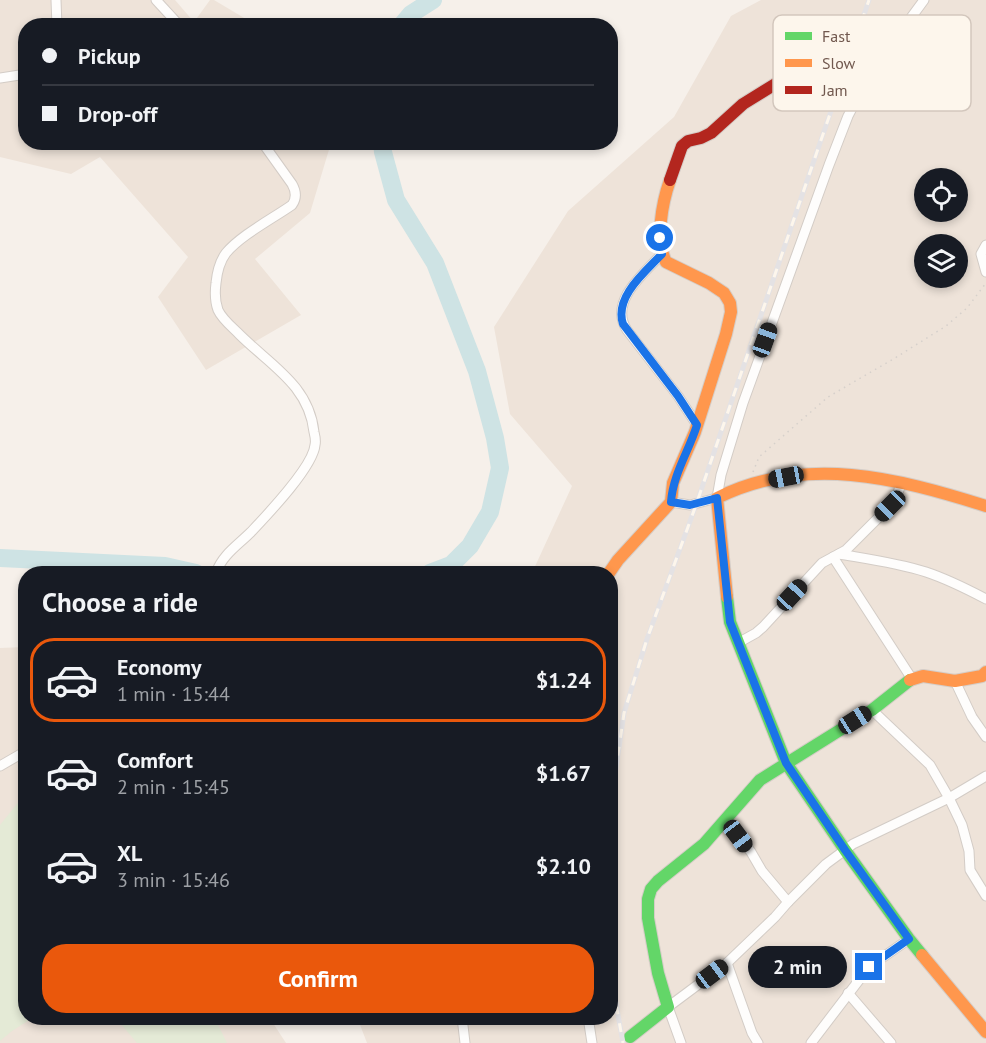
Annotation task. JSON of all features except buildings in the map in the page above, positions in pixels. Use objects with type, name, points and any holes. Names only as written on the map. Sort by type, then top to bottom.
[{"type":"street","points":[[56,0],[57,18]]},
{"type":"street","points":[[156,0],[173,18]]},
{"type":"street","points":[[913,15],[924,0]]},
{"type":"street","points":[[0,78],[18,75]]},
{"type":"street","points":[[614,566],[671,502],[677,473],[690,447],[731,312],[727,296],[702,280],[666,262],[662,254],[660,238],[662,207],[677,157],[682,146],[688,141],[711,133],[743,104],[773,86]]},
{"type":"street","points":[[851,111],[743,403],[721,475],[717,498],[728,612],[786,763],[909,939],[986,1032]]},
{"type":"street","points":[[218,566],[299,477],[313,455],[315,446],[312,419],[308,406],[298,390],[225,319],[218,310],[216,302],[216,280],[224,256],[244,237],[292,205],[295,199],[293,186],[268,150]]},
{"type":"street","points":[[986,245],[981,254],[986,272]]},
{"type":"street","points":[[662,254],[626,296],[621,306],[621,319],[697,425]]},
{"type":"street","points":[[671,502],[690,505],[717,498],[749,484],[786,477],[821,474],[878,477],[986,506]]},
{"type":"street","points":[[738,643],[763,627],[822,563],[846,550],[890,506],[902,482]]},
{"type":"street","points":[[836,555],[889,562],[924,571],[986,599]]},
{"type":"street","points":[[836,555],[912,678]]},
{"type":"street","points":[[681,1043],[658,973],[648,918],[648,899],[651,889],[698,850],[760,780],[872,710],[912,678],[922,676],[955,681],[982,676],[986,672]]},
{"type":"street","points":[[955,681],[972,717],[986,737]]},
{"type":"street","points":[[872,710],[930,765],[962,825],[969,851],[970,870],[986,896]]},
{"type":"street","points":[[0,766],[18,756]]},
{"type":"street","points":[[630,1038],[727,963],[826,864],[845,850],[949,798],[986,776]]},
{"type":"street","points":[[726,820],[751,852],[762,871],[788,902]]},
{"type":"street","points":[[811,1043],[869,967],[909,939]]},
{"type":"street","points":[[727,963],[752,1033],[758,1043]]},
{"type":"street","points":[[848,993],[891,1043]]},
{"type":"street","points":[[463,1025],[465,1043]]},
{"type":"street","points":[[589,1025],[592,1043]]},
{"type":"path","points":[[749,484],[759,457],[820,404],[946,326],[967,308],[986,283]]},
{"type":"shaded area","points":[[0,0],[175,0],[191,18],[18,18],[18,150],[329,150],[310,213],[255,259],[301,315],[206,370],[158,297],[188,257],[100,157],[71,174],[0,157]]},
{"type":"shaded area","points":[[210,0],[214,0],[244,18],[197,18]]},
{"type":"shaded area","points":[[761,0],[986,0],[986,1043],[367,1043],[360,1025],[618,1025],[618,566],[535,566],[572,486],[510,414],[494,327],[568,211],[674,117],[731,16]]},
{"type":"shaded area","points":[[18,647],[18,1025],[274,1025],[286,1043],[0,1043],[0,648]]},
{"type":"green space","points":[[18,803],[18,1025],[21,1025],[0,1041],[0,825]]},
{"type":"green space","points":[[122,1025],[218,1025],[227,1043],[137,1043]]},
{"type":"waterway","points":[[408,18],[433,0]]},
{"type":"waterway","points":[[383,150],[396,200],[435,263],[477,371],[495,438],[500,468],[490,512],[470,546],[448,566]]},
{"type":"waterway","points":[[0,558],[165,566]]},
{"type":"railway","points":[[864,15],[869,0]]},
{"type":"railway","points":[[618,754],[624,713],[647,639],[696,505],[831,111]]},
{"type":"railway","points":[[618,1015],[623,1043]]},
{"type":"traffic: fast","points":[[727,597],[730,622],[786,763],[845,850],[922,955]]},
{"type":"traffic: fast","points":[[630,1037],[668,1007],[658,973],[648,918],[648,899],[651,889],[704,844],[760,780],[872,710],[910,680]]},
{"type":"traffic: slow","points":[[614,566],[671,502],[673,483],[695,432],[731,312],[730,303],[724,293],[666,262],[660,232],[664,199],[670,180]]},
{"type":"traffic: slow","points":[[727,597],[717,498],[750,485],[784,477],[817,474],[851,475],[919,487],[986,506]]},
{"type":"traffic: slow","points":[[910,680],[923,676],[955,681],[982,676],[986,672]]},
{"type":"traffic: slow","points":[[922,955],[986,1032]]},
{"type":"traffic: jam","points":[[670,180],[682,146],[688,141],[711,133],[743,104],[773,85]]},
{"type":"route","points":[[660,238],[662,254],[626,296],[621,306],[621,319],[697,425],[690,447],[677,473],[671,502],[696,505],[717,498],[730,622],[786,763],[909,939],[869,967]]}]
